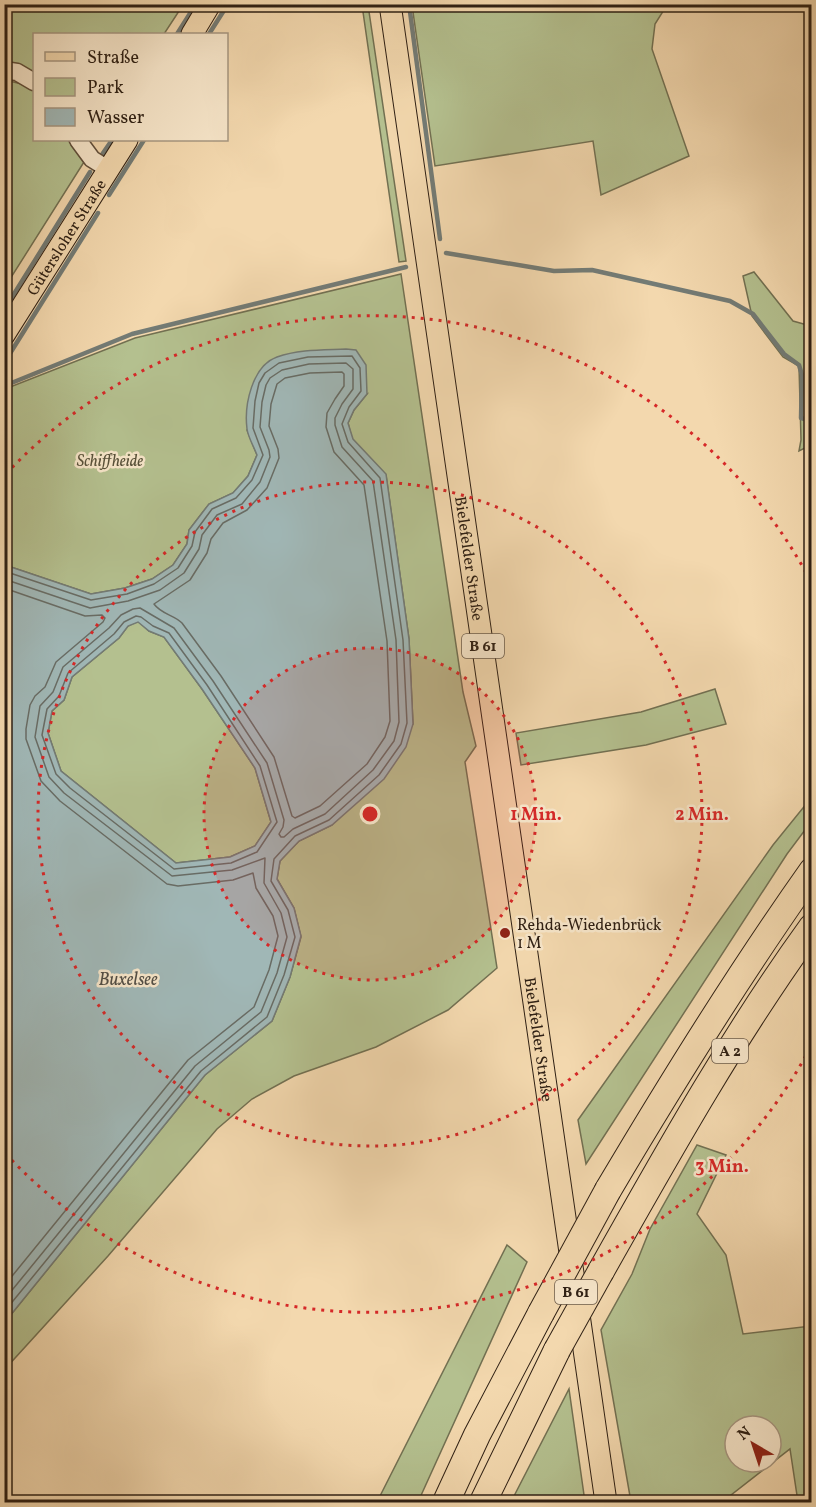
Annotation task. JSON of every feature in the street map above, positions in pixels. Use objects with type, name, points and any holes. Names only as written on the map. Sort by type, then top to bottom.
[{"type":"highway","name":"A 2","points":[[446,1503],[477,1435],[608,1190],[668,1089],[812,871]]},
{"type":"highway","name":"A 2","points":[[486,1498],[557,1350],[601,1271],[698,1103],[785,963],[812,927]]},
{"type":"main road","points":[[193,33],[210,4]]},
{"type":"main road","name":"Bielefelder Straße","points":[[390,4],[606,1503]]},
{"type":"main road","name":"Gütersloher Straße","points":[[4,335],[126,141]]},
{"type":"street","points":[[4,70],[17,72],[33,81]]},
{"type":"street","points":[[79,141],[92,159],[108,169]]},
{"type":"green space","points":[[5,5],[183,5],[165,33],[33,33],[33,75],[5,65]]},
{"type":"green space","points":[[362,5],[368,5],[406,261],[399,262]]},
{"type":"green space","points":[[412,5],[667,5],[655,24],[652,49],[689,156],[601,195],[593,141],[435,166]]},
{"type":"green space","points":[[5,80],[26,85],[33,90],[33,141],[69,141],[84,162],[5,287]]},
{"type":"green space","points":[[754,272],[793,321],[811,326],[811,445],[799,451],[801,440],[799,366],[783,357],[752,316],[743,276]]},
{"type":"green space","name":"Schiffheide","points":[[401,274],[463,692],[476,746],[465,762],[497,968],[448,1010],[376,1047],[294,1076],[252,1099],[217,1129],[108,1256],[5,1369],[5,1322],[205,1075],[272,1021],[290,977],[301,937],[294,908],[277,879],[280,861],[299,841],[332,825],[413,724],[409,639],[386,475],[352,439],[348,423],[354,410],[367,394],[247,430],[257,455],[248,476],[233,493],[209,504],[189,530],[187,544],[173,565],[152,579],[125,588],[91,594],[5,565],[5,389],[135,338]]},
{"type":"green space","points":[[138,621],[149,631],[164,637],[255,768],[271,822],[255,846],[230,857],[176,863],[61,771],[48,733],[52,711],[64,700],[72,677],[119,638],[128,626]]},
{"type":"green space","points":[[715,689],[726,724],[646,745],[521,765],[516,733],[641,712]]},
{"type":"green space","points":[[811,798],[811,822],[787,854],[586,1164],[578,1120],[773,845]]},
{"type":"green space","points":[[697,1145],[726,1155],[697,1214],[726,1255],[743,1334],[811,1326],[811,1502],[798,1502],[790,1449],[783,1454],[783,1414],[723,1414],[723,1474],[758,1474],[722,1502],[631,1502],[601,1330],[632,1274],[650,1229]]},
{"type":"green space","points":[[507,1245],[527,1262],[418,1502],[377,1502]]},
{"type":"green space","points":[[569,1389],[585,1502],[511,1502],[513,1498]]},
{"type":"water","name":"Buxelsee","points":[[356,350],[366,365],[367,394],[354,410],[348,423],[353,439],[386,474],[409,639],[413,724],[406,747],[384,779],[332,825],[299,841],[280,861],[277,879],[294,908],[301,936],[290,977],[272,1021],[205,1075],[5,1322],[5,565],[91,594],[125,588],[152,579],[173,565],[187,544],[189,530],[209,504],[233,493],[248,476],[257,455],[248,432],[247,409],[252,387],[261,369],[268,362],[285,354]],"holes":[[[138,622],[149,631],[164,637],[255,768],[271,822],[255,846],[230,857],[176,863],[61,771],[48,733],[52,711],[64,700],[72,677],[119,638],[128,626]]]},
{"type":"waterway","points":[[178,33],[196,4]]},
{"type":"waterway","points":[[210,33],[228,4]]},
{"type":"waterway","points":[[409,4],[440,239]]},
{"type":"waterway","points":[[101,156],[111,141]]},
{"type":"waterway","points":[[109,195],[143,141]]},
{"type":"waterway","points":[[4,310],[90,172]]},
{"type":"waterway","points":[[4,363],[98,213]]},
{"type":"waterway","points":[[446,253],[554,271],[592,270],[730,301],[753,314],[784,354],[799,365],[802,375],[801,418],[812,421]]},
{"type":"waterway","points":[[4,386],[132,334],[406,267]]},
{"type":"place","name":"Rehda-Wiedenbrück 1 M","points":[[505,933]]}]
